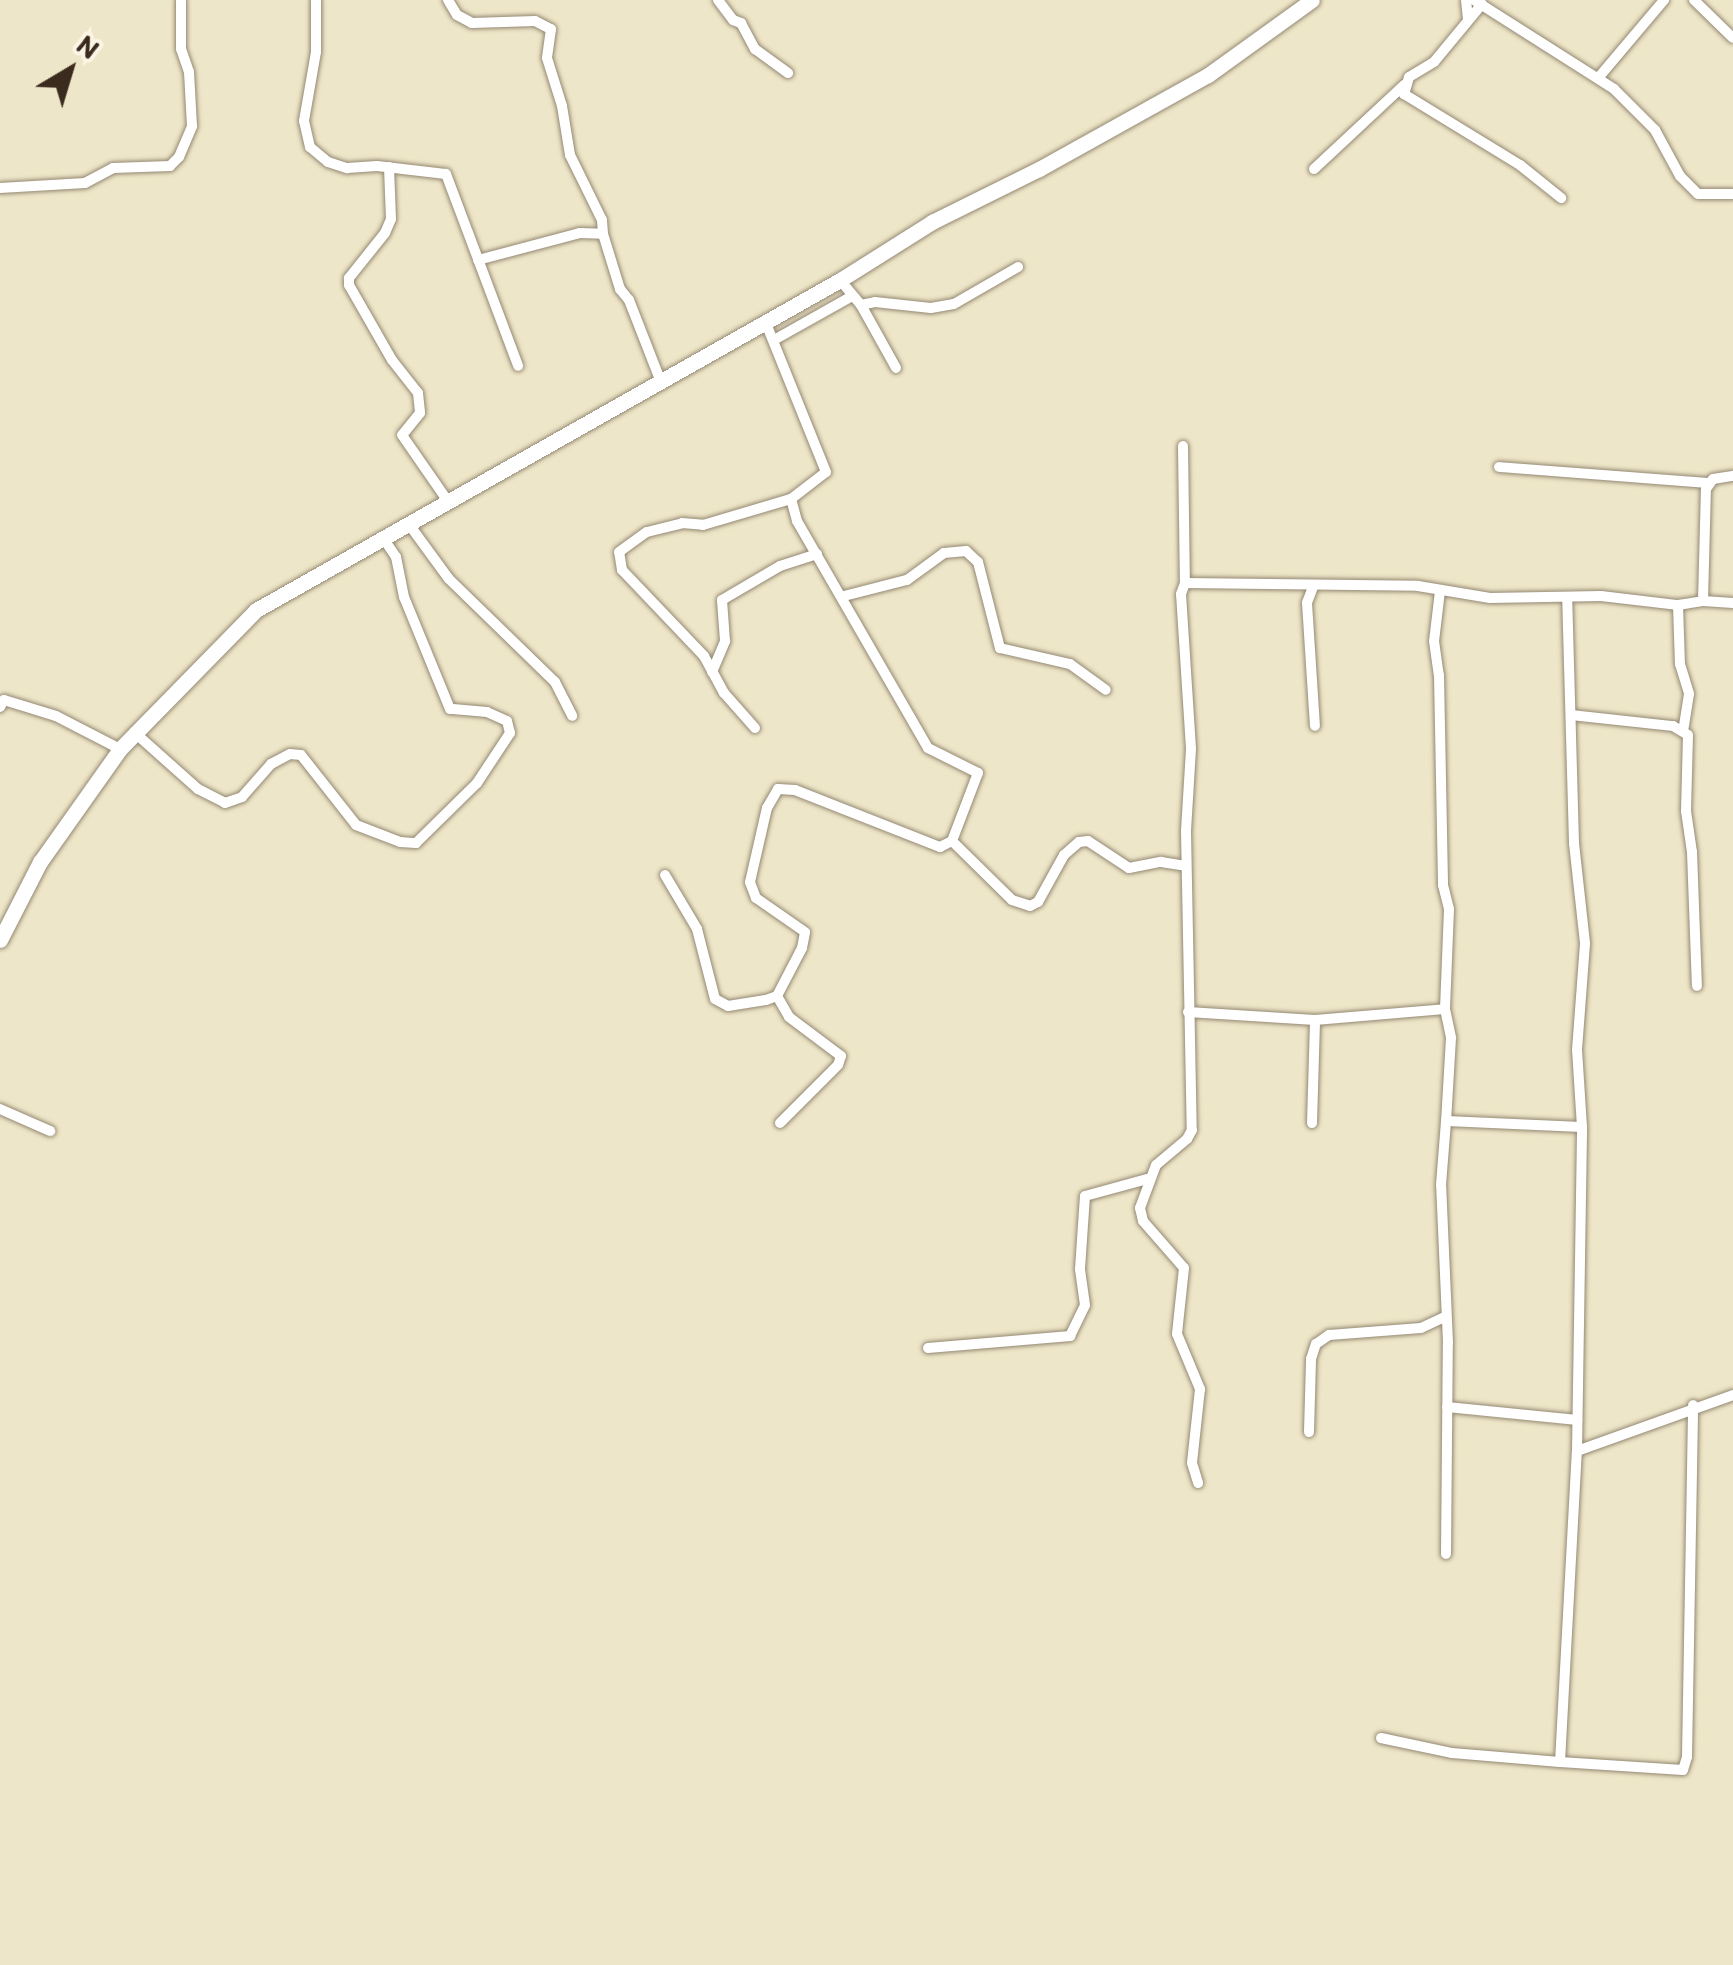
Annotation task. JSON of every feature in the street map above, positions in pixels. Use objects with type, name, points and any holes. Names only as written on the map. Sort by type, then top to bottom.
[{"type":"street","points":[[0,188],[85,184],[112,168],[170,166],[179,157],[192,126],[190,72],[180,49],[181,0]]},
{"type":"street","points":[[316,0],[316,52],[304,121],[306,141],[328,162],[347,168],[446,174],[518,366]]},
{"type":"street","points":[[448,0],[457,15],[472,23],[535,21],[551,29],[546,58],[562,106],[570,155],[602,220],[620,288],[629,300],[661,382]]},
{"type":"street","points":[[718,0],[733,20],[741,22],[755,49],[788,74]]},
{"type":"street","points":[[0,940],[40,862],[120,749],[256,610],[647,385],[661,382],[840,280],[958,208],[1039,170],[1208,75],[1312,0]]},
{"type":"street","points":[[1466,0],[1468,20]]},
{"type":"street","points":[[1599,78],[1664,0]]},
{"type":"street","points":[[1694,0],[1733,38]]},
{"type":"street","points":[[1314,169],[1446,50],[1478,2],[1599,78],[1655,130],[1688,186],[1708,197],[1733,194]]},
{"type":"street","points":[[1404,86],[1408,98],[1520,165],[1561,198]]},
{"type":"street","points":[[389,168],[390,219],[385,234],[348,278],[349,285],[392,360],[418,393],[420,414],[402,435],[447,500]]},
{"type":"street","points":[[478,260],[580,233],[603,234]]},
{"type":"street","points":[[774,340],[856,300],[930,308],[954,304],[1018,267]]},
{"type":"street","points":[[840,280],[896,368]]},
{"type":"street","points":[[755,728],[704,656],[622,570],[619,552],[646,532],[682,523],[703,524],[791,499],[826,472],[765,321]]},
{"type":"street","points":[[1183,446],[1184,583],[1180,594],[1191,749],[1186,866],[1192,1130],[1147,1178],[1140,1208],[1144,1220],[1184,1268],[1177,1334],[1200,1388],[1192,1463],[1198,1484]]},
{"type":"street","points":[[1499,467],[1710,483],[1722,476],[1733,476]]},
{"type":"street","points":[[1703,601],[1703,510],[1710,483]]},
{"type":"street","points":[[664,875],[696,929],[715,999],[728,1006],[776,996],[802,948],[805,932],[756,898],[750,882],[767,808],[778,789],[795,790],[940,847],[952,840],[978,773],[970,765],[928,748],[844,596],[797,521],[791,499]]},
{"type":"street","points":[[408,523],[449,579],[555,682],[572,716]]},
{"type":"street","points":[[134,732],[198,790],[225,802],[242,797],[271,764],[290,754],[301,756],[356,825],[400,842],[416,843],[477,784],[510,733],[507,721],[486,712],[450,709],[404,597],[396,557],[383,538]]},
{"type":"street","points":[[844,596],[892,586],[944,553],[966,551],[978,562],[1000,648],[1070,664],[1106,690]]},
{"type":"street","points":[[712,672],[724,640],[722,600],[780,566],[818,554]]},
{"type":"street","points":[[1184,583],[1418,586],[1490,598],[1567,597],[1678,606],[1703,601],[1733,603]]},
{"type":"street","points":[[1313,587],[1307,602],[1315,726]]},
{"type":"street","points":[[1440,591],[1434,641],[1440,675],[1443,886],[1449,909],[1445,1010],[1452,1038],[1441,1185],[1446,1554]]},
{"type":"street","points":[[1560,1762],[1578,1451],[1582,1127],[1577,1050],[1584,943],[1574,843],[1567,597]]},
{"type":"street","points":[[1678,606],[1680,664],[1688,694],[1683,730]]},
{"type":"street","points":[[1,699],[56,716],[120,749]]},
{"type":"street","points":[[1571,714],[1683,730],[1688,735],[1686,810],[1693,866],[1697,986]]},
{"type":"street","points":[[952,840],[1012,900],[1030,906],[1038,902],[1064,855],[1079,842],[1088,841],[1129,868],[1161,862],[1186,866]]},
{"type":"street","points":[[776,996],[789,1017],[841,1056],[838,1065],[780,1123]]},
{"type":"street","points":[[1188,1012],[1316,1020],[1445,1010]]},
{"type":"street","points":[[1312,1123],[1316,1020]]},
{"type":"street","points":[[0,1109],[50,1131]]},
{"type":"street","points":[[1446,1121],[1582,1127]]},
{"type":"street","points":[[928,1348],[1070,1336],[1085,1305],[1080,1269],[1085,1196],[1147,1178]]},
{"type":"street","points":[[1310,1432],[1311,1359],[1316,1344],[1329,1335],[1421,1328],[1445,1316]]},
{"type":"street","points":[[1578,1451],[1733,1394]]},
{"type":"street","points":[[1381,1738],[1452,1753],[1682,1770],[1687,1757],[1693,1406]]},
{"type":"street","points":[[1447,1407],[1577,1420]]}]
